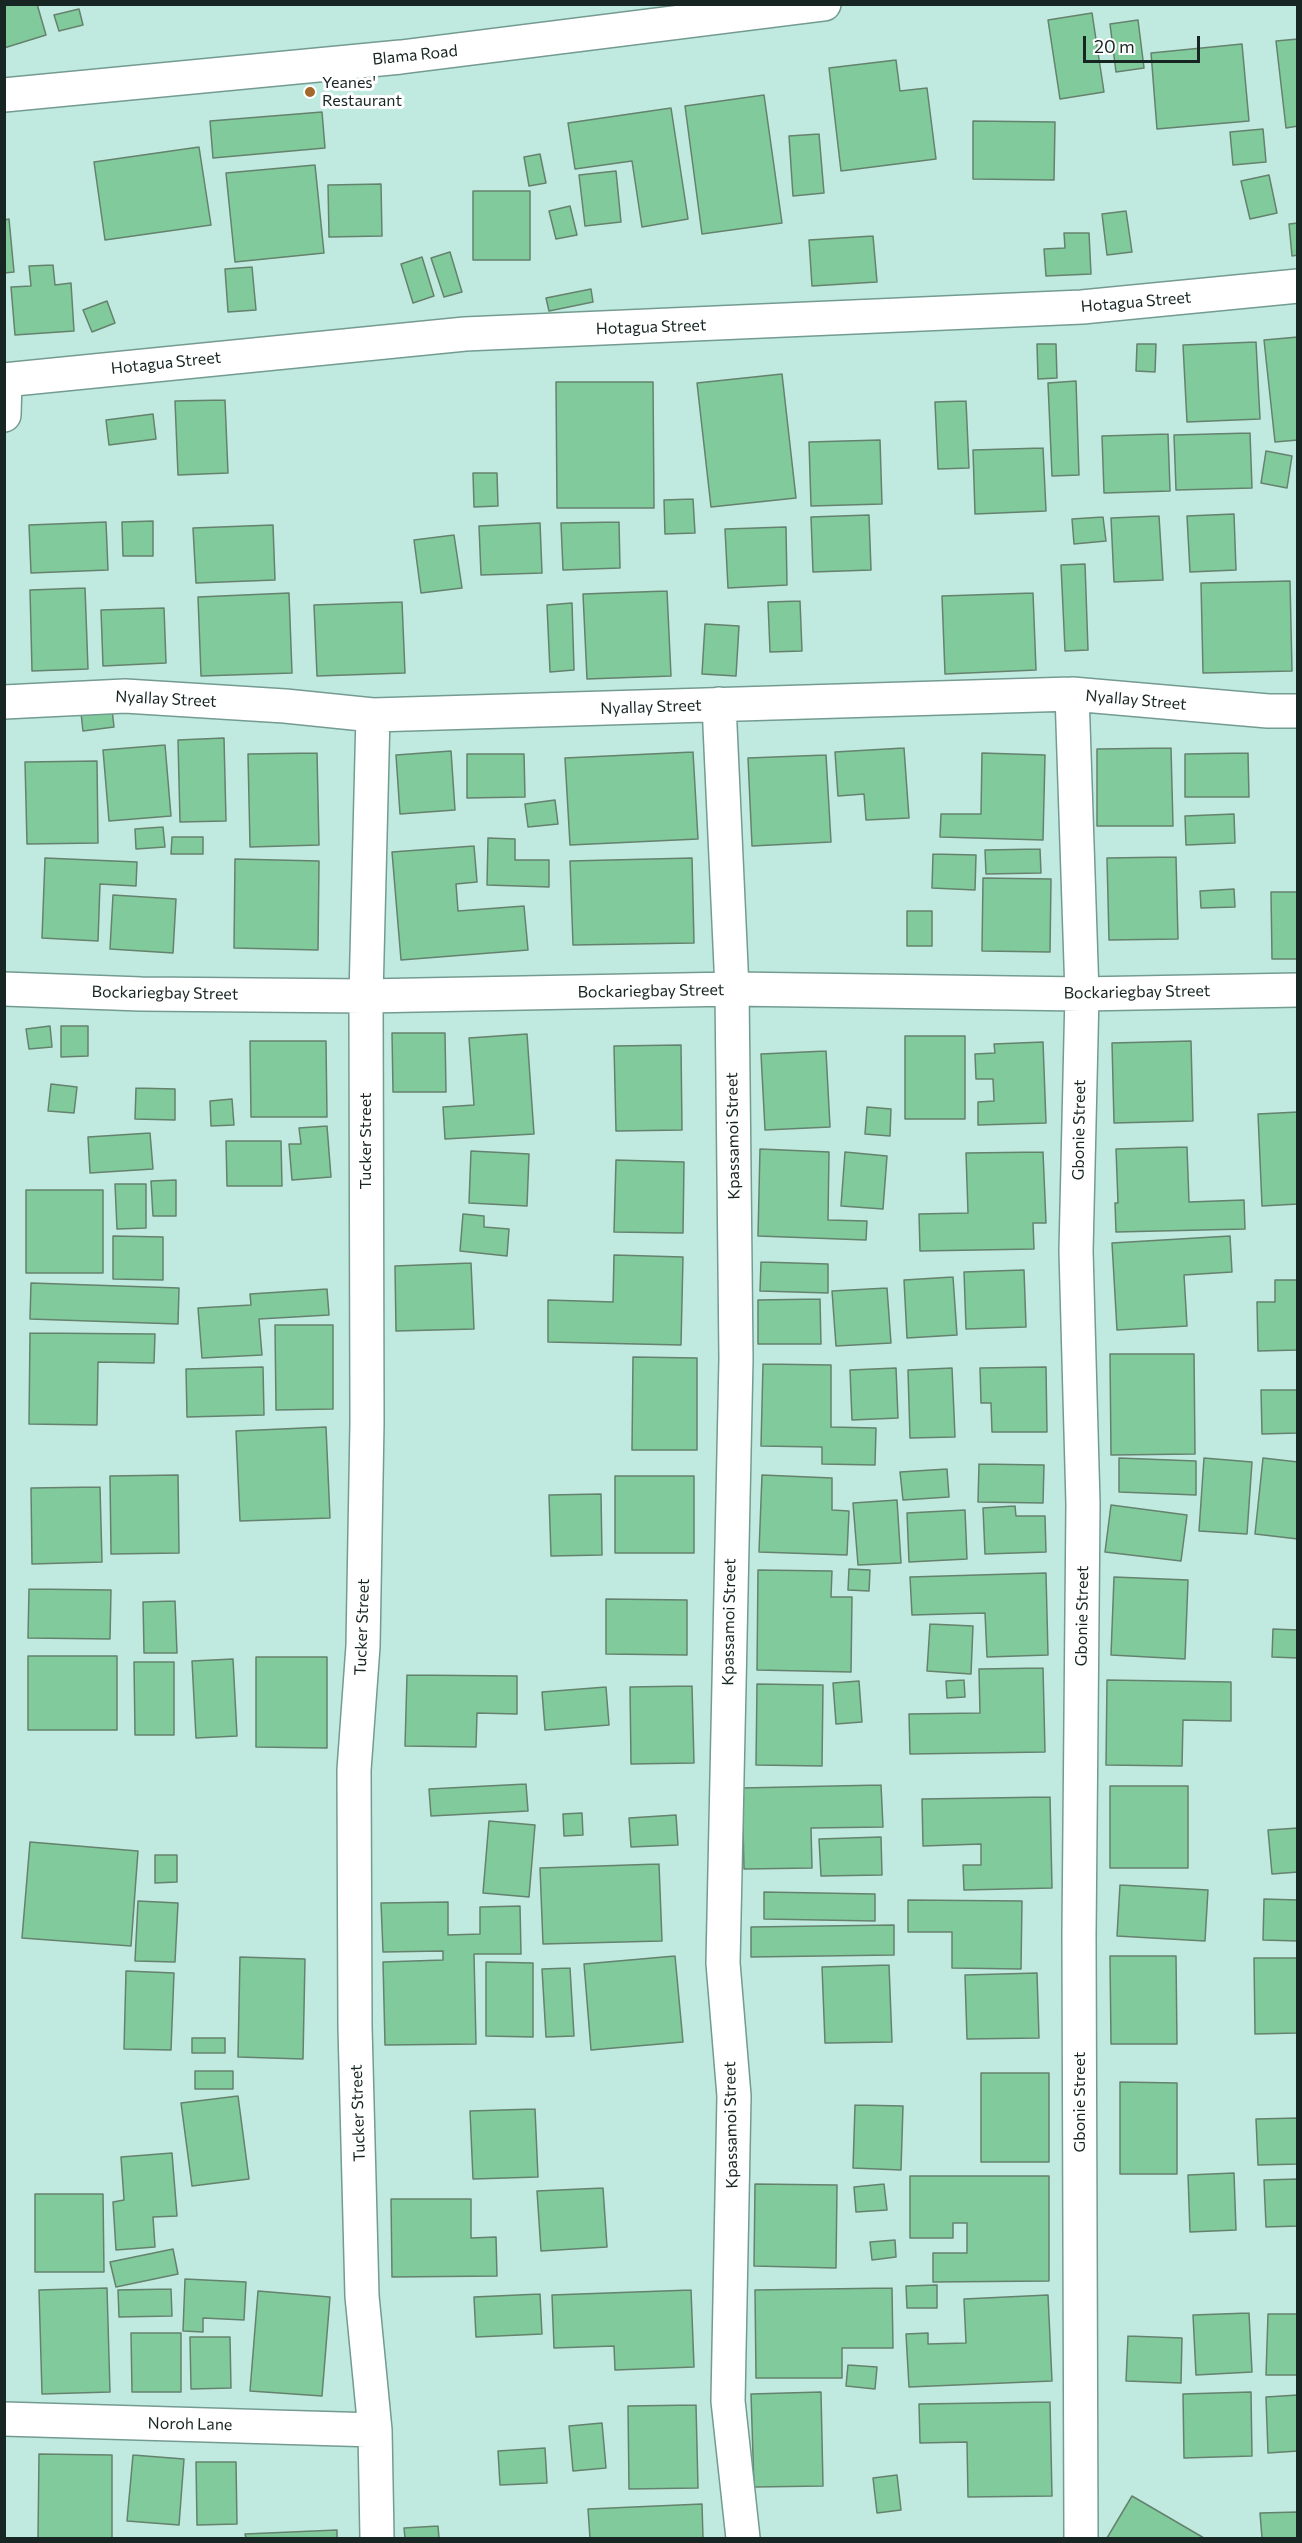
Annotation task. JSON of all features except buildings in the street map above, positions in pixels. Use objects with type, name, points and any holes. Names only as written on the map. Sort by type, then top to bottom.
[{"type":"street","name":"Blama Road","points":[[4,95],[401,57],[824,4]]},
{"type":"street","name":"Hotagua Street","points":[[5,380],[465,334],[1082,307],[1298,286]]},
{"type":"street","points":[[4,415],[5,380]]},
{"type":"street","name":"Nyallay Street","points":[[4,702],[124,696],[285,706],[373,715],[508,713],[719,704],[1072,694],[1268,711],[1298,711]]},
{"type":"street","name":"Gbonie Street","points":[[1072,694],[1082,994],[1076,1251],[1083,1504],[1079,1935],[1081,2538]]},
{"type":"street","name":"Kpassamoi Street","points":[[719,704],[732,989],[736,1359],[723,1963],[734,2096],[728,2401],[743,2538]]},
{"type":"street","name":"Tucker Street","points":[[373,715],[366,996],[367,1423],[363,1646],[354,1770],[355,2028],[362,2296],[375,2430],[377,2538]]},
{"type":"street","name":"Bockariegbay Street","points":[[4,989],[141,994],[366,996],[732,989],[1082,994],[1298,990]]},
{"type":"street","name":"Noroh Lane","points":[[4,2419],[375,2430]]},
{"type":"place","name":"Yeanes' Restaurant","points":[[310,92]]}]
